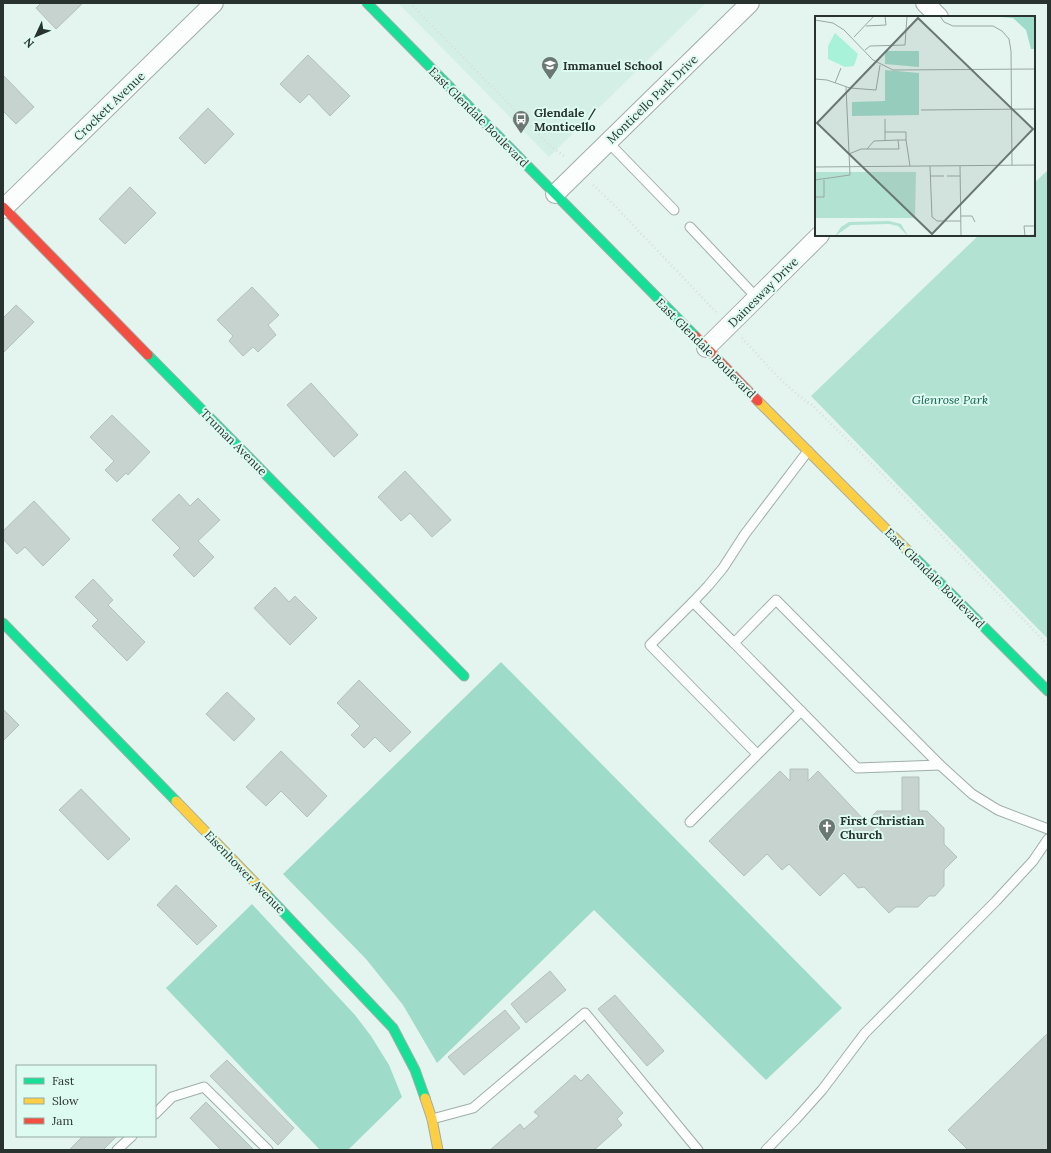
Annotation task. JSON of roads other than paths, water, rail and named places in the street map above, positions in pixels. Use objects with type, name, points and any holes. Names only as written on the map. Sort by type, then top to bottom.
[{"type":"street","name":"Crockett Avenue","points":[[3,208],[214,3]]},
{"type":"street","name":"East Glendale Boulevard","points":[[367,3],[706,348],[1048,691]]},
{"type":"street","name":"Monticello Park Drive","points":[[555,194],[750,3]]},
{"type":"street","points":[[925,3],[938,16]]},
{"type":"street","name":"Truman Avenue","points":[[3,208],[464,676]]},
{"type":"street","name":"Dainesway Drive","points":[[706,348],[819,236]]},
{"type":"street","name":"Eisenhower Avenue","points":[[3,623],[231,857],[393,1028],[415,1070],[432,1119],[438,1150]]},
{"type":"lane","points":[[608,142],[674,210]]},
{"type":"lane","points":[[690,227],[757,298]]},
{"type":"lane","points":[[757,754],[650,645],[693,602],[723,568],[745,534],[808,450]]},
{"type":"lane","points":[[734,643],[776,600],[940,765],[972,794],[998,810],[1048,829]]},
{"type":"lane","points":[[693,602],[857,768],[940,765]]},
{"type":"lane","points":[[690,822],[801,711]]},
{"type":"lane","points":[[766,1150],[822,1090],[865,1033],[996,901],[1033,861],[1048,839]]},
{"type":"lane","points":[[432,1119],[473,1108],[585,1013],[698,1150]]},
{"type":"lane","points":[[156,1113],[172,1097],[204,1087],[268,1150]]},
{"type":"lane","points":[[117,1150],[131,1137]]},
{"type":"place","name":"Immanuel School","points":[[550,80]]},
{"type":"place","name":"Glendale / Monticello","points":[[521,134]]},
{"type":"place","name":"First Christian Church","points":[[827,842]]},
{"type":"park label","name":"Glenrose Park","points":[[950,399]]}]
